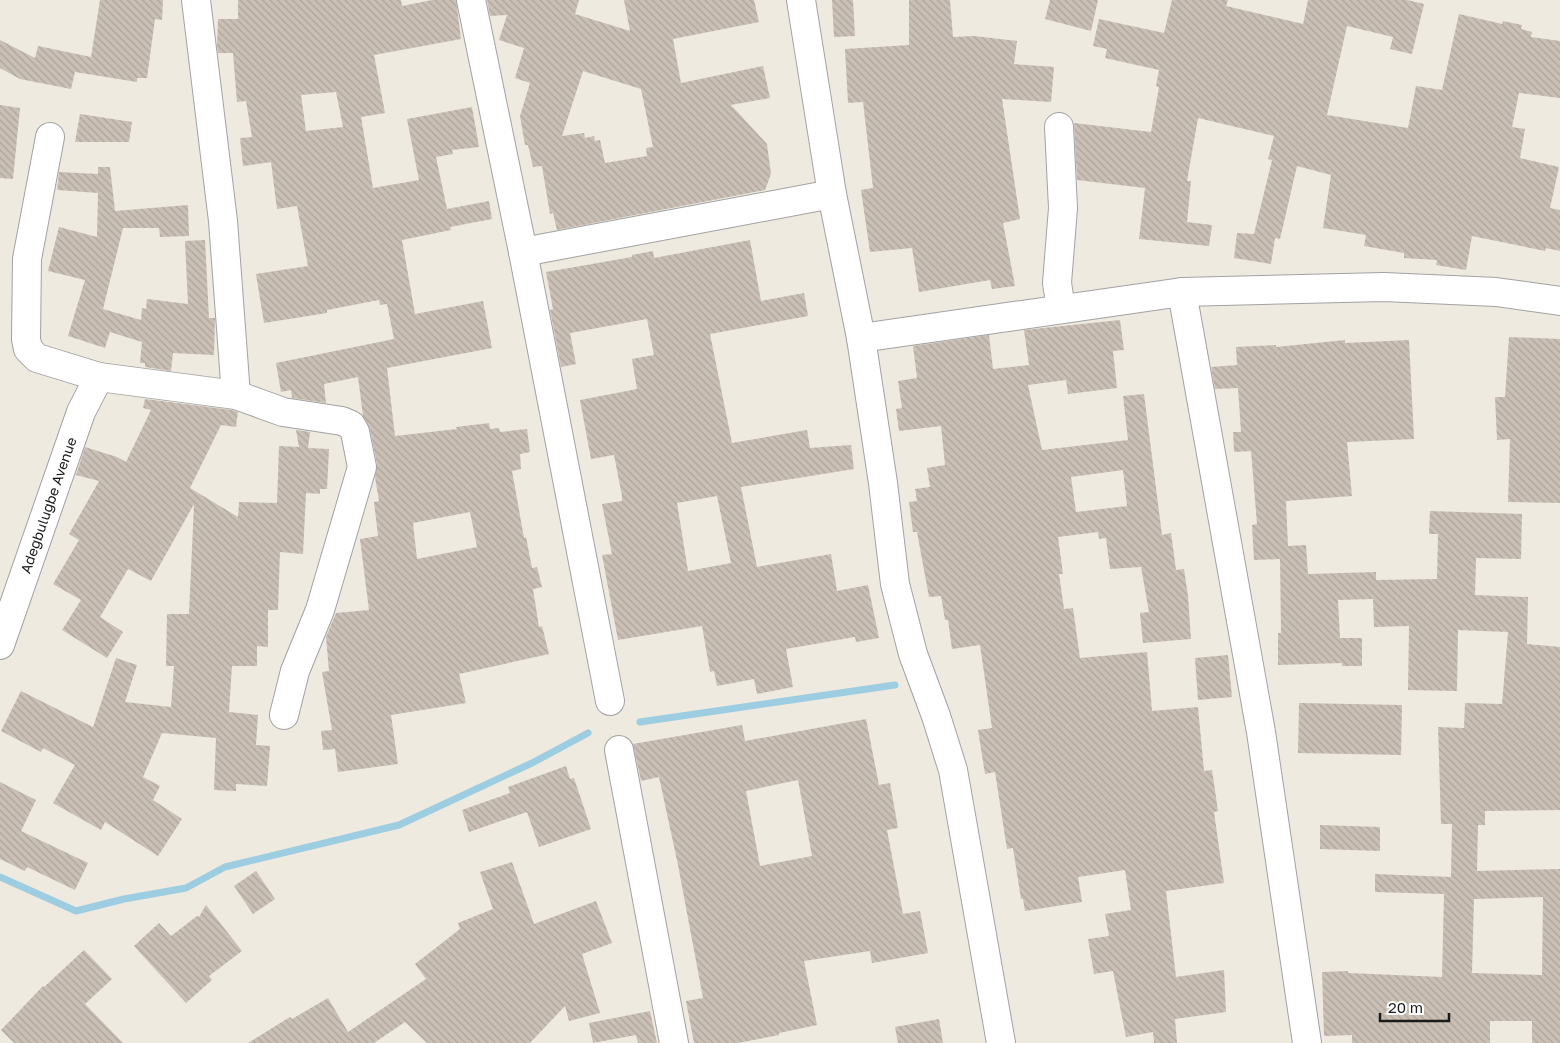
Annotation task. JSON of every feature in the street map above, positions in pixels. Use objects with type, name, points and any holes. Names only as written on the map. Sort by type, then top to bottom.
[{"type":"street","points":[[196,0],[223,221],[236,395]]},
{"type":"street","points":[[471,0],[523,252],[610,701]]},
{"type":"street","points":[[801,0],[832,194],[861,338],[883,483],[895,584],[913,654],[936,716],[953,770],[1001,1043]]},
{"type":"street","points":[[1059,127],[1063,208],[1057,283],[1061,309]]},
{"type":"street","points":[[50,137],[27,259],[26,339],[28,349],[37,358],[99,377],[236,395],[283,412],[342,421],[351,425],[355,432],[362,467],[320,610],[295,671],[284,715]]},
{"type":"street","points":[[523,252],[832,194]]},
{"type":"street","points":[[861,338],[1182,292],[1384,287],[1496,292],[1560,301]]},
{"type":"street","points":[[1182,292],[1261,732],[1307,1043]]},
{"type":"street","name":"Adegbulugbe Avenue","points":[[1,639],[81,412],[99,377]]},
{"type":"street","points":[[619,750],[674,1043]]},
{"type":"building","points":[[100,0],[163,0],[162,20],[155,19],[147,78],[137,78],[137,82],[75,72],[71,89],[20,79],[0,68],[0,40],[35,58],[38,46],[91,57]]},
{"type":"building","points":[[238,0],[401,0],[402,6],[432,0],[456,0],[461,39],[374,55],[385,113],[361,117],[373,188],[419,180],[407,119],[472,107],[479,147],[452,150],[453,154],[436,157],[447,209],[489,201],[492,219],[450,227],[451,230],[402,240],[415,314],[483,301],[492,348],[387,368],[395,436],[457,429],[456,427],[489,423],[490,429],[499,428],[500,432],[527,429],[530,452],[520,454],[521,469],[512,471],[524,538],[526,537],[532,568],[537,567],[542,587],[533,589],[539,627],[542,626],[549,654],[459,674],[466,703],[391,715],[398,764],[338,772],[335,749],[323,750],[321,731],[332,730],[322,672],[329,671],[326,637],[336,613],[369,610],[360,539],[378,536],[374,502],[379,501],[375,477],[377,464],[370,429],[363,416],[358,377],[324,384],[326,403],[292,398],[291,390],[281,392],[276,363],[394,339],[387,304],[380,305],[379,300],[327,310],[327,313],[264,323],[256,274],[308,266],[297,206],[277,209],[271,162],[243,166],[240,138],[252,137],[246,101],[237,102],[233,53],[218,53],[217,46],[218,19],[238,19]],"holes":[[[336,92],[343,127],[306,131],[301,95]],[[470,512],[477,547],[417,559],[413,523]]]},
{"type":"building","points":[[487,0],[579,0],[575,14],[630,31],[624,0],[754,0],[759,22],[673,39],[681,83],[763,66],[770,98],[731,105],[767,144],[771,174],[765,190],[557,230],[553,213],[550,214],[542,166],[533,167],[528,145],[525,145],[520,116],[530,83],[515,78],[524,48],[499,40],[507,15],[490,16]],"holes":[[[583,71],[641,89],[653,147],[646,148],[647,156],[605,163],[600,140],[595,141],[594,136],[585,138],[584,133],[562,136]]]},
{"type":"building","points":[[832,0],[853,0],[855,36],[834,37]]},
{"type":"building","points":[[909,0],[950,0],[953,37],[974,36],[1017,41],[1014,64],[1054,67],[1051,102],[1002,99],[1020,219],[1003,223],[1015,286],[992,289],[990,280],[919,292],[912,248],[870,252],[861,190],[873,188],[863,102],[848,103],[845,49],[909,45]]},
{"type":"building","points":[[1050,0],[1098,0],[1091,31],[1045,19]]},
{"type":"building","points":[[1172,0],[1228,0],[1226,6],[1303,24],[1308,0],[1407,0],[1424,4],[1412,54],[1390,49],[1393,37],[1347,26],[1327,115],[1408,128],[1416,86],[1442,90],[1459,14],[1502,24],[1503,21],[1522,25],[1521,29],[1532,32],[1531,37],[1560,41],[1560,98],[1519,93],[1512,127],[1525,129],[1520,158],[1559,167],[1550,208],[1560,210],[1560,251],[1546,248],[1545,251],[1472,236],[1466,270],[1436,265],[1437,260],[1404,258],[1404,253],[1364,246],[1366,235],[1323,228],[1331,175],[1297,166],[1280,239],[1275,238],[1271,264],[1234,258],[1237,233],[1254,234],[1272,160],[1268,159],[1274,136],[1198,118],[1187,181],[1191,181],[1187,222],[1212,225],[1209,246],[1139,239],[1145,188],[1077,180],[1074,123],[1151,132],[1159,87],[1156,86],[1159,70],[1105,58],[1107,49],[1093,46],[1099,19],[1164,33]]},
{"type":"building","points":[[0,105],[20,108],[13,179],[0,178]]},
{"type":"building","points":[[80,114],[132,122],[129,142],[75,142]]},
{"type":"building","points":[[98,167],[110,167],[115,211],[188,205],[189,236],[160,237],[159,228],[123,228],[103,309],[141,320],[142,308],[146,309],[147,299],[188,304],[185,241],[205,240],[209,318],[215,318],[214,355],[173,353],[171,371],[145,367],[145,363],[140,363],[142,342],[110,332],[105,348],[68,336],[85,280],[48,271],[59,227],[97,237],[98,193],[57,190],[59,172],[98,174]]},
{"type":"building","points":[[750,240],[761,301],[804,293],[808,316],[710,334],[732,443],[807,430],[810,448],[851,445],[854,469],[741,487],[757,567],[831,554],[837,591],[868,585],[879,638],[856,642],[855,637],[786,649],[793,687],[757,694],[754,679],[717,686],[714,671],[710,672],[702,626],[618,640],[602,555],[612,554],[602,504],[622,501],[622,496],[614,455],[591,459],[580,400],[637,389],[632,359],[654,355],[647,319],[570,333],[576,364],[561,367],[550,310],[553,309],[546,272],[632,257],[632,255],[653,251],[654,258]],"holes":[[[717,496],[731,563],[688,571],[677,503]]]},
{"type":"building","points":[[1120,320],[1124,350],[1113,351],[1117,388],[1068,394],[1066,380],[1028,385],[1042,450],[1128,440],[1123,396],[1144,394],[1162,535],[1171,533],[1176,570],[1184,569],[1191,639],[1143,643],[1140,613],[1149,612],[1141,567],[1110,569],[1106,538],[1099,539],[1098,532],[1058,537],[1063,574],[1059,574],[1064,609],[1073,608],[1080,658],[1147,652],[1152,711],[1198,707],[1204,771],[1212,770],[1218,811],[1214,812],[1224,883],[1166,891],[1176,977],[1224,970],[1226,1012],[1175,1019],[1177,1043],[1154,1043],[1153,1032],[1126,1037],[1113,971],[1094,974],[1088,939],[1109,936],[1105,914],[1131,910],[1125,870],[1078,877],[1082,902],[1025,911],[1023,899],[1021,899],[1013,848],[1007,849],[995,772],[985,774],[978,730],[992,728],[980,645],[952,649],[948,620],[945,620],[941,596],[929,597],[917,532],[913,532],[909,502],[917,501],[915,489],[930,487],[927,468],[945,465],[941,426],[899,431],[896,409],[902,408],[898,381],[917,378],[913,346],[989,335],[993,369],[1029,365],[1024,330]],"holes":[[[1123,470],[1127,506],[1076,512],[1071,477]]]},
{"type":"building","points":[[1509,337],[1560,339],[1560,503],[1508,502],[1510,439],[1497,440],[1495,397],[1505,397]]},
{"type":"building","points":[[1345,340],[1345,343],[1409,340],[1414,439],[1347,442],[1352,496],[1286,501],[1288,546],[1306,545],[1308,574],[1376,572],[1376,580],[1437,579],[1438,534],[1429,534],[1430,511],[1522,514],[1521,559],[1476,558],[1475,595],[1528,597],[1527,644],[1560,647],[1560,810],[1485,811],[1485,825],[1478,825],[1477,871],[1560,869],[1560,1043],[1532,1043],[1532,1021],[1490,1021],[1490,1043],[1352,1043],[1352,1035],[1324,1036],[1322,972],[1348,971],[1348,973],[1442,977],[1444,894],[1375,892],[1375,874],[1451,877],[1452,824],[1441,824],[1438,727],[1464,728],[1465,703],[1502,704],[1508,632],[1458,630],[1457,691],[1408,690],[1409,626],[1374,627],[1373,599],[1338,600],[1340,638],[1362,638],[1362,666],[1342,666],[1342,663],[1278,665],[1278,633],[1281,633],[1280,559],[1254,560],[1252,525],[1257,524],[1251,451],[1234,452],[1233,432],[1241,432],[1238,388],[1215,389],[1211,367],[1237,365],[1236,347],[1276,345],[1276,347]],"holes":[[[1543,897],[1542,975],[1472,973],[1474,899]]]},
{"type":"building","points":[[145,399],[238,412],[236,427],[221,425],[190,488],[238,517],[239,502],[277,503],[279,446],[299,447],[296,430],[310,432],[308,448],[329,449],[327,489],[320,489],[320,494],[306,493],[303,554],[280,552],[278,610],[268,610],[268,647],[257,646],[257,666],[232,666],[229,712],[258,715],[256,745],[270,746],[267,786],[236,784],[236,791],[214,790],[216,738],[162,733],[143,777],[160,786],[153,800],[182,819],[158,856],[105,822],[101,830],[53,803],[75,765],[43,748],[41,752],[1,731],[21,691],[93,727],[116,658],[137,665],[125,702],[171,707],[174,666],[166,666],[167,614],[189,614],[194,504],[151,581],[128,569],[100,617],[123,632],[107,658],[62,630],[81,600],[53,584],[79,540],[69,534],[99,481],[76,475],[85,447],[117,457],[126,462],[151,410],[143,408]]},
{"type":"building","points":[[1228,655],[1232,697],[1198,700],[1195,658]]},
{"type":"building","points":[[1299,703],[1402,705],[1401,755],[1298,753]]},
{"type":"building","points":[[866,719],[879,785],[890,783],[898,828],[887,830],[903,914],[920,911],[928,953],[872,963],[870,951],[804,961],[817,1025],[738,1043],[694,1043],[686,1001],[703,998],[678,865],[659,777],[641,781],[633,744],[742,725],[745,741]],"holes":[[[798,780],[812,856],[760,866],[746,791]]]},
{"type":"building","points":[[566,766],[570,779],[574,778],[591,829],[539,847],[527,812],[469,832],[462,810],[510,793],[508,787]]},
{"type":"building","points":[[0,782],[36,800],[21,831],[88,863],[75,890],[27,867],[25,871],[0,859]]},
{"type":"building","points":[[1320,825],[1380,827],[1380,851],[1320,849]]},
{"type":"building","points":[[512,862],[534,924],[596,901],[612,943],[582,954],[600,1013],[569,1021],[565,1006],[530,1043],[427,1043],[405,1022],[374,1043],[248,1043],[290,1017],[292,1019],[328,998],[348,1032],[426,979],[415,964],[460,929],[458,923],[493,909],[480,872]]},
{"type":"building","points":[[256,871],[275,899],[253,914],[234,886]]},
{"type":"building","points":[[206,905],[242,951],[209,976],[212,980],[186,1003],[134,946],[159,923],[171,936],[197,916],[199,917]]},
{"type":"building","points":[[84,950],[112,979],[85,1004],[123,1043],[14,1043],[1,1030],[43,986]]},
{"type":"building","points":[[650,1011],[657,1043],[638,1043],[636,1035],[593,1043],[589,1023]]},
{"type":"building","points":[[939,1019],[943,1043],[898,1043],[895,1027]]},
{"type":"waterway","points":[[640,722],[895,685]]},
{"type":"waterway","points":[[0,877],[76,911],[124,899],[186,888],[225,867],[399,825],[532,763],[588,733]]}]
